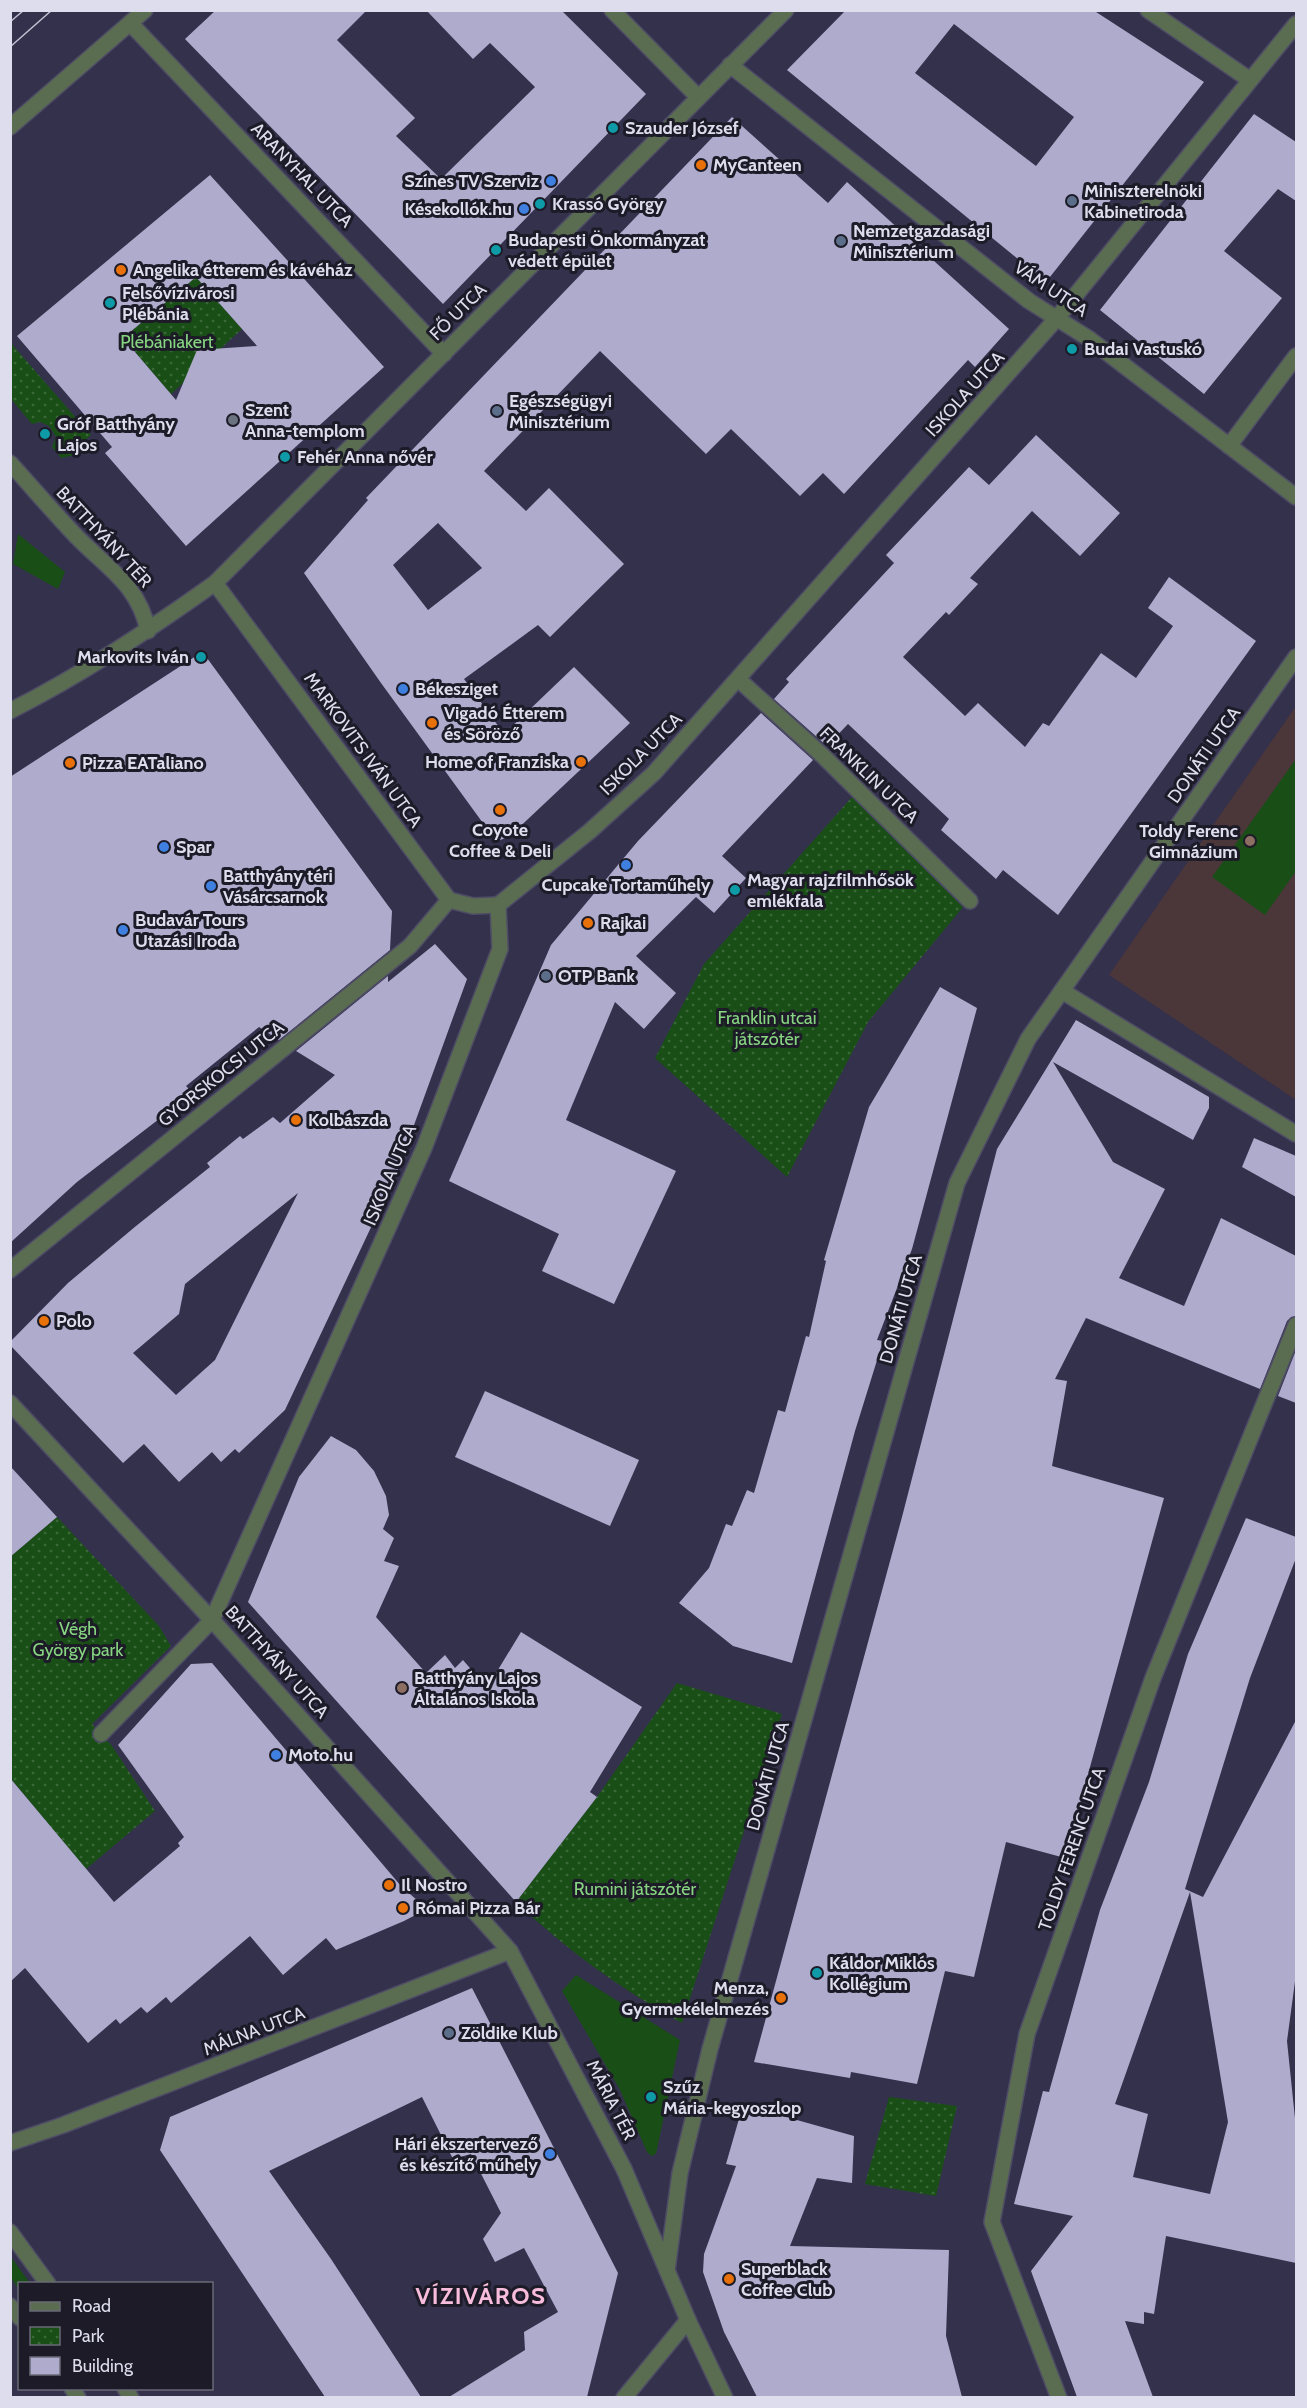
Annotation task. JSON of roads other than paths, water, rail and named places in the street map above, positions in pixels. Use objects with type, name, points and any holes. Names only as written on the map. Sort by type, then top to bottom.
[{"type":"street","points":[[10,127],[145,10]]},
{"type":"street","points":[[612,10],[698,97]]},
{"type":"street","name":"FŐ UTCA","points":[[148,631],[216,583],[786,10]]},
{"type":"street","points":[[1148,10],[1250,80]]},
{"type":"street","name":"ARANYHAL UTCA","points":[[130,23],[444,354]]},
{"type":"street","name":"ISKOLA UTCA","points":[[212,1620],[424,1148],[500,950],[498,905],[590,831],[654,773],[1057,318],[1296,24]]},
{"type":"street","name":"VÁM UTCA","points":[[730,65],[1029,301],[1088,338],[1296,497]]},
{"type":"street","points":[[1229,446],[1296,356]]},
{"type":"street","name":"BATTHYÁNY TÉR","points":[[10,463],[77,537],[131,589],[144,612],[148,631]]},
{"type":"street","name":"MARKOVITS IVÁN UTCA","points":[[216,583],[448,900]]},
{"type":"street","points":[[10,711],[75,677],[148,631]]},
{"type":"street","name":"DONÁTI UTCA","points":[[667,2270],[680,2173],[710,2049],[957,1183],[1028,1040],[1296,657]]},
{"type":"street","name":"FRANKLIN UTCA","points":[[738,679],[823,756],[970,901]]},
{"type":"street","points":[[448,900],[473,906],[498,905]]},
{"type":"street","name":"GYORSKOCSI UTCA","points":[[10,1270],[410,946],[448,900]]},
{"type":"street","points":[[1062,991],[1296,1134]]},
{"type":"street","name":"TOLDY FERENC UTCA","points":[[1059,2397],[992,2222],[1027,2034],[1153,1678],[1296,1325]]},
{"type":"street","name":"BATTHYÁNY UTCA","points":[[10,1403],[212,1620],[510,1952]]},
{"type":"street","points":[[101,1734],[212,1620]]},
{"type":"street","name":"MÁLNA UTCA","points":[[10,2143],[63,2126],[510,1952]]},
{"type":"street","name":"MÁRIA TÉR","points":[[510,1952],[624,2169],[688,2320]]},
{"type":"street","points":[[10,2232],[47,2282]]},
{"type":"street","points":[[624,2397],[688,2320],[725,2397]]},
{"type":"tram line","points":[[10,22],[24,10]]},
{"type":"tram line","points":[[10,47],[52,10]]},
{"type":"place","name":"Szauder József","points":[[613,128]]},
{"type":"place","name":"MyCanteen","points":[[701,165]]},
{"type":"place","name":"Színes TV Szerviz","points":[[551,181]]},
{"type":"place","name":"Miniszterelnöki Kabinetiroda","points":[[1072,201]]},
{"type":"place","name":"Krassó György","points":[[540,204]]},
{"type":"place","name":"Késekollók.hu","points":[[524,209]]},
{"type":"place","name":"Nemzetgazdasági Minisztérium","points":[[841,241]]},
{"type":"place","name":"Budapesti Önkormányzat védett épület","points":[[496,250]]},
{"type":"place","name":"Angelika étterem és kávéház","points":[[121,270]]},
{"type":"place","name":"Felsővízivárosi Plébánia","points":[[110,303]]},
{"type":"place","name":"Budai Vastuskó","points":[[1072,349]]},
{"type":"place","name":"Egészségügyi Minisztérium","points":[[497,411]]},
{"type":"place","name":"Szent Anna-templom","points":[[233,420]]},
{"type":"place","name":"Gróf Batthyány Lajos","points":[[45,434]]},
{"type":"place","name":"Fehér Anna nővér","points":[[285,457]]},
{"type":"place","name":"Markovits Iván","points":[[201,657]]},
{"type":"place","name":"Békesziget","points":[[403,689]]},
{"type":"place","name":"Vigadó Étterem és Söröző","points":[[432,723]]},
{"type":"place","name":"Home of Franziska","points":[[581,762]]},
{"type":"place","name":"Pizza EATaliano","points":[[70,763]]},
{"type":"place","name":"Coyote Coffee & Deli","points":[[500,810]]},
{"type":"place","name":"Toldy Ferenc Gimnázium","points":[[1250,841]]},
{"type":"place","name":"Spar","points":[[164,847]]},
{"type":"place","name":"Cupcake Tortaműhely","points":[[626,865]]},
{"type":"place","name":"Batthyány téri Vásárcsarnok","points":[[211,886]]},
{"type":"place","name":"Magyar rajzfilmhősök emlékfala","points":[[735,890]]},
{"type":"place","name":"Rajkai","points":[[588,923]]},
{"type":"place","name":"Budavár Tours Utazási Iroda","points":[[123,930]]},
{"type":"place","name":"OTP Bank","points":[[546,976]]},
{"type":"place","name":"Kolbászda","points":[[296,1120]]},
{"type":"place","name":"Polo","points":[[44,1321]]},
{"type":"place","name":"Batthyány Lajos Általános Iskola","points":[[402,1688]]},
{"type":"place","name":"Moto.hu","points":[[276,1755]]},
{"type":"place","name":"Il Nostro","points":[[389,1885]]},
{"type":"place","name":"Római Pizza Bár","points":[[403,1908]]},
{"type":"place","name":"Káldor Miklós Kollégium","points":[[817,1973]]},
{"type":"place","name":"Menza, Gyermekélelmezés","points":[[781,1998]]},
{"type":"place","name":"Zöldike Klub","points":[[449,2033]]},
{"type":"place","name":"Szűz Mária-kegyoszlop","points":[[651,2097]]},
{"type":"place","name":"Hári ékszertervező és készítő műhely","points":[[550,2154]]},
{"type":"place","name":"Superblack Coffee Club","points":[[729,2279]]},
{"type":"district","name":"VÍZIVÁROS","points":[[481,2295]]},
{"type":"park label","name":"Plébániakert","points":[[167,342]]},
{"type":"park label","name":"Franklin utcai játszótér","points":[[767,1028]]},
{"type":"park label","name":"Végh György park","points":[[78,1639]]},
{"type":"park label","name":"Rumini játszótér","points":[[635,1889]]}]
